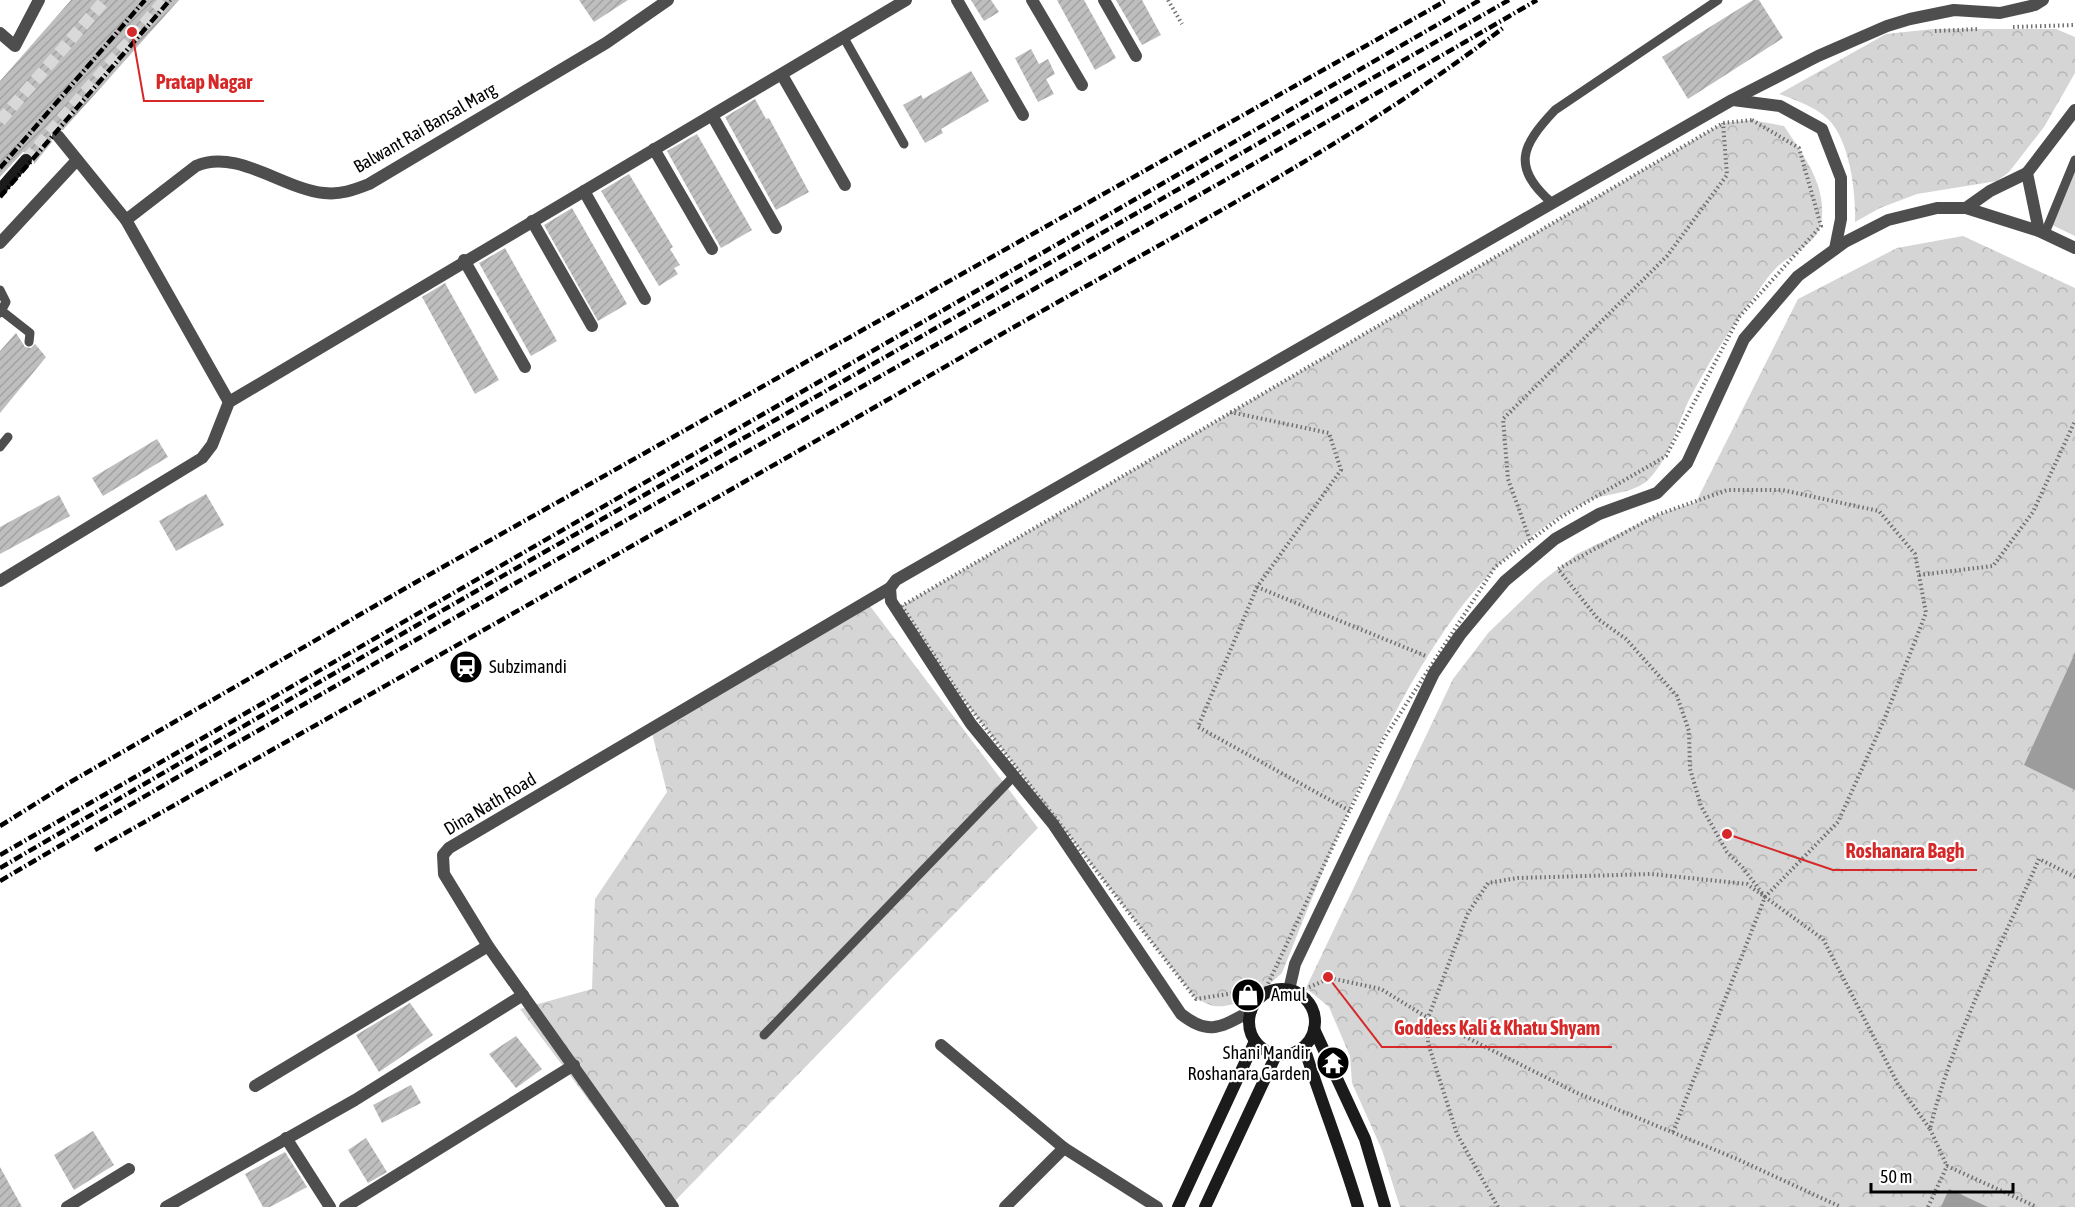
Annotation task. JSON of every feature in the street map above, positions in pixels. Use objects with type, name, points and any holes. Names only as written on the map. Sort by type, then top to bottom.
[{"type":"street","points":[[0,33],[15,46],[39,0]]},
{"type":"street","name":"Balwant Rai Bansal Marg","points":[[126,220],[196,166],[207,161],[230,163],[322,193],[353,191],[369,184],[606,43],[668,0]]},
{"type":"street","points":[[0,581],[202,458],[212,445],[229,402],[464,260],[713,117],[906,0]]},
{"type":"street","points":[[957,0],[1023,115]]},
{"type":"street","points":[[1032,0],[1082,85]]},
{"type":"street","points":[[1104,0],[1136,56]]},
{"type":"street","name":"Dina Nath Road","points":[[673,1207],[488,946],[444,874],[443,855],[449,848],[890,588],[896,580],[1732,100],[1818,56],[1887,26],[1954,10],[2000,13],[2035,5],[2043,0]]},
{"type":"street","points":[[782,75],[844,185]]},
{"type":"street","points":[[1732,100],[1780,106],[1822,129],[1841,178],[1841,219],[1835,249]]},
{"type":"street","points":[[1966,208],[1990,191],[2027,173],[2075,110]]},
{"type":"street","points":[[713,117],[776,228]]},
{"type":"street","points":[[58,136],[126,220],[229,402]]},
{"type":"street","points":[[654,149],[712,249]]},
{"type":"street","points":[[0,190],[26,160]]},
{"type":"street","points":[[0,243],[77,160]]},
{"type":"street","points":[[2027,173],[2042,232]]},
{"type":"street","points":[[584,191],[645,299]]},
{"type":"street","points":[[1289,990],[1294,964],[1404,733],[1434,673],[1460,634],[1505,581],[1555,539],[1599,514],[1657,493],[1687,464],[1744,339],[1798,276],[1835,249],[1888,220],[1937,208],[1966,208],[2042,232],[2075,248]]},
{"type":"street","points":[[532,221],[592,326]]},
{"type":"street","points":[[464,260],[525,367]]},
{"type":"street","points":[[890,588],[891,601],[971,724],[1053,824],[1181,1014],[1201,1026],[1218,1029],[1251,1011]]},
{"type":"street","points":[[255,1086],[488,946]]},
{"type":"street","points":[[1314,1029],[1304,1047],[1291,1054],[1276,1055],[1266,1052],[1255,1041],[1248,1024],[1251,1011],[1259,998],[1268,992],[1289,990],[1301,995],[1314,1013],[1314,1029],[1365,1139],[1385,1207]]},
{"type":"street","points":[[166,1207],[355,1100],[524,995]]},
{"type":"street","points":[[1178,1207],[1255,1041]]},
{"type":"street","points":[[941,1045],[1064,1148],[1157,1207]]},
{"type":"street","points":[[1304,1047],[1326,1115],[1340,1146],[1358,1207]]},
{"type":"street","points":[[1205,1207],[1276,1055]]},
{"type":"street","points":[[345,1207],[574,1065]]},
{"type":"street","points":[[286,1138],[330,1207]]},
{"type":"street","points":[[1005,1207],[1064,1148]]},
{"type":"street","points":[[67,1207],[129,1169]]},
{"type":"lane","points":[[1552,203],[1533,186],[1526,174],[1525,159],[1529,142],[1537,129],[1555,110],[1718,0]]},
{"type":"lane","points":[[844,38],[904,144]]},
{"type":"lane","points":[[2042,232],[2075,160]]},
{"type":"lane","points":[[0,290],[6,302],[1,312],[30,333],[29,342]]},
{"type":"lane","points":[[0,447],[8,437]]},
{"type":"lane","points":[[764,1035],[1014,776]]},
{"type":"path","points":[[1168,0],[1182,24]]},
{"type":"path","points":[[2006,27],[2075,25]]},
{"type":"path","points":[[1929,32],[1983,28]]},
{"type":"path","points":[[1752,120],[1799,148],[1821,226],[1739,317],[1666,456],[1561,517],[1495,567],[1383,740],[1266,988],[1196,999],[960,695],[902,606],[1230,412],[1723,123],[1752,120]]},
{"type":"path","points":[[1530,540],[1508,478],[1503,419],[1667,256],[1727,175],[1723,123]]},
{"type":"path","points":[[1230,412],[1329,433],[1341,470],[1257,587],[1198,727],[1350,811]]},
{"type":"path","points":[[1919,575],[1993,566],[2033,512],[2074,424]]},
{"type":"path","points":[[1673,1132],[1765,897],[1838,822],[1884,720],[1926,613],[1915,554],[1879,511],[1782,490],[1726,490],[1657,515],[1558,569],[1598,619],[1626,639],[1677,696],[1689,731],[1690,769],[1701,806],[1727,852],[1743,868],[1765,897]]},
{"type":"path","points":[[1257,587],[1426,656]]},
{"type":"path","points":[[1930,1129],[1938,1098],[1962,1037],[2039,859],[2075,877]]},
{"type":"path","points":[[1498,1207],[1457,1134],[1428,1043],[1428,1017],[1468,913],[1488,883],[1518,878],[1651,874],[1747,884],[1823,939],[1898,1084],[1930,1129],[1947,1166],[2037,1207]]},
{"type":"path","points":[[1301,995],[1306,988],[1330,978],[1381,989],[1428,1017],[1575,1092],[1673,1132],[1840,1207]]},
{"type":"path","points":[[1928,1207],[1947,1166]]},
{"type":"green space","points":[[1933,29],[2056,29],[2075,37],[2075,73],[2044,127],[2009,172],[1997,181],[1917,194],[1880,208],[1855,222],[1850,168],[1847,154],[1836,130],[1818,111],[1779,94],[1886,34]]},
{"type":"green space","points":[[1752,120],[1784,126],[1806,160],[1821,196],[1819,230],[1803,248],[1773,271],[1734,325],[1710,361],[1689,400],[1662,462],[1648,480],[1627,491],[1588,501],[1551,522],[1501,563],[1459,610],[1405,694],[1382,739],[1339,833],[1282,973],[1260,991],[1242,1001],[1214,1006],[1196,999],[960,695],[902,606],[1723,123]]},
{"type":"green space","points":[[2075,159],[2075,236],[2052,225],[2062,180]]},
{"type":"green space","points":[[1963,236],[2075,288],[2075,1207],[1400,1207],[1382,1150],[1352,1083],[1350,1056],[1329,1007],[1306,988],[1453,679],[1489,632],[1541,582],[1577,554],[1657,515],[1696,502],[1798,299],[1897,248]]},
{"type":"green space","points":[[870,606],[1038,828],[669,1207],[520,1009],[592,989],[595,899],[667,792],[652,733]]},
{"type":"shaded area","points":[[2075,653],[2075,790],[2024,765]]},
{"type":"shaded area","points":[[1949,1189],[1988,1207],[1941,1207]]},
{"type":"building","points":[[71,0],[179,0],[63,130],[57,128],[52,130],[50,137],[52,142],[34,164],[32,154],[23,152],[0,177],[0,81]]},
{"type":"building","points":[[579,0],[628,0],[594,22]]},
{"type":"building","points":[[971,0],[991,0],[999,12],[984,21]]},
{"type":"building","points":[[1057,0],[1084,0],[1116,58],[1095,70]]},
{"type":"building","points":[[1116,0],[1142,0],[1161,35],[1142,45]]},
{"type":"building","points":[[1753,0],[1759,0],[1783,38],[1688,99],[1662,57]]},
{"type":"building","points":[[1031,49],[1039,64],[1048,59],[1055,74],[1046,79],[1054,94],[1038,102],[1015,58]]},
{"type":"building","points":[[971,71],[989,101],[941,129],[943,133],[925,143],[903,105],[921,95],[923,99]]},
{"type":"building","points":[[755,99],[766,119],[769,118],[809,192],[776,210],[725,117]]},
{"type":"building","points":[[697,134],[752,230],[721,248],[667,151]]},
{"type":"building","points":[[629,174],[673,247],[670,249],[680,265],[674,268],[678,274],[659,286],[601,191]]},
{"type":"building","points":[[572,208],[627,304],[598,321],[544,225]]},
{"type":"building","points":[[505,248],[557,341],[531,356],[479,263]]},
{"type":"building","points":[[445,283],[499,380],[475,394],[422,297]]},
{"type":"building","points":[[16,333],[25,347],[31,348],[35,344],[46,357],[0,413],[0,351]]},
{"type":"building","points":[[157,439],[168,457],[103,496],[92,478]]},
{"type":"building","points":[[206,494],[224,525],[176,551],[159,521]]},
{"type":"building","points":[[59,495],[70,516],[0,554],[0,527]]},
{"type":"building","points":[[410,1003],[433,1035],[379,1072],[356,1035]]},
{"type":"building","points":[[516,1036],[542,1069],[516,1088],[489,1054]]},
{"type":"building","points":[[411,1085],[421,1103],[382,1123],[373,1105]]},
{"type":"building","points":[[93,1131],[114,1165],[74,1190],[54,1155]]},
{"type":"building","points":[[366,1138],[387,1172],[368,1183],[348,1150]]},
{"type":"building","points":[[285,1152],[307,1187],[270,1207],[263,1207],[245,1174]]},
{"type":"building","points":[[0,1167],[22,1207],[0,1207]]},
{"type":"tunnel","points":[[0,121],[105,0]]},
{"type":"tunnel","points":[[26,160],[165,0]]},
{"type":"railway","points":[[0,168],[145,0]]},
{"type":"railway","points":[[0,197],[170,0]]},
{"type":"railway","points":[[0,826],[67,784],[418,581],[1447,0]]},
{"type":"railway","points":[[0,855],[1480,0]]},
{"type":"railway","points":[[0,868],[431,617],[1509,0]]},
{"type":"railway","points":[[0,881],[191,769],[1537,0]]},
{"type":"railway","points":[[95,850],[1257,190],[1382,113],[1444,72],[1503,28]]},
{"type":"place","name":"Pratap Nagar","points":[[132,32]]},
{"type":"place","name":"Subzimandi","points":[[466,667]]},
{"type":"place","name":"Roshanara Bagh","points":[[1727,834]]},
{"type":"place","name":"Goddess Kali & Khatu Shyam","points":[[1328,977]]},
{"type":"place","name":"Amul","points":[[1248,995]]},
{"type":"place","name":"Shani Mandir Roshanara Garden","points":[[1333,1063]]}]
